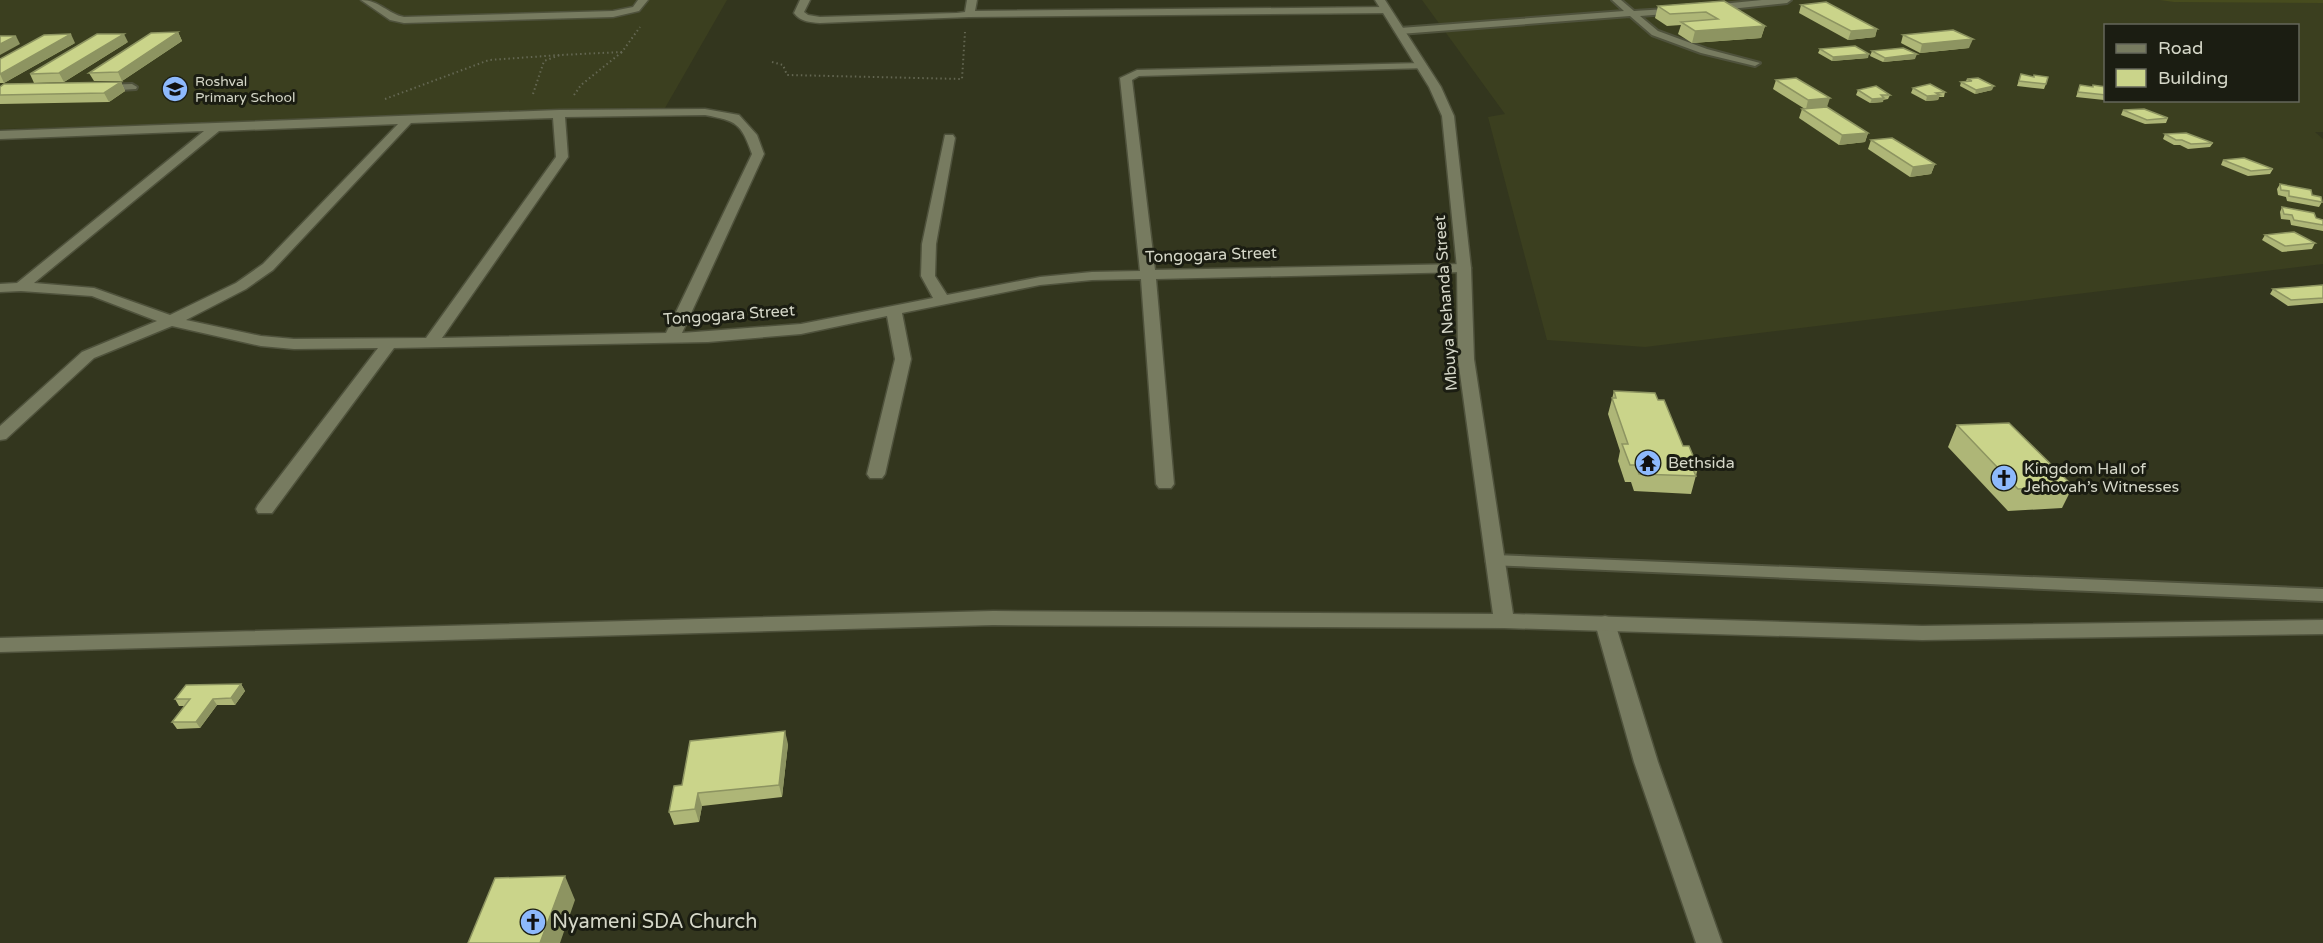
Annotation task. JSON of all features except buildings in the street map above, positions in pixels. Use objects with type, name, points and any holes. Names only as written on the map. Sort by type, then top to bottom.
[{"type":"street","points":[[366,0],[394,18],[405,20],[613,14],[636,9],[643,0]]},
{"type":"street","points":[[805,0],[799,13],[806,18],[820,20],[941,18],[969,14],[1383,5]]},
{"type":"street","points":[[969,14],[972,0]]},
{"type":"street","name":"Mbuya Nehanda Street","points":[[1383,5],[1435,87],[1448,116],[1464,268],[1466,359],[1504,621]]},
{"type":"street","points":[[1165,484],[1148,276],[1126,78],[1129,74],[1422,66]]},
{"type":"street","points":[[0,135],[559,114],[705,112],[735,117],[751,135],[758,154],[672,338]]},
{"type":"street","points":[[431,343],[562,157],[559,114]]},
{"type":"street","points":[[0,435],[88,355],[171,321],[241,286],[268,267],[408,120]]},
{"type":"street","points":[[21,287],[216,128]]},
{"type":"street","points":[[943,302],[928,276],[929,244],[949,138]]},
{"type":"street","name":"Tongogara Street","points":[[0,288],[21,287],[94,292],[171,321],[261,341],[294,344],[390,344],[672,338],[801,329],[1040,281],[1092,276],[1464,268]]},
{"type":"street","points":[[876,474],[903,359],[894,311]]},
{"type":"street","points":[[265,509],[390,344]]},
{"type":"street","points":[[0,645],[993,618],[1504,621],[1922,633],[2323,627]]},
{"type":"street","points":[[1605,623],[1646,762],[1709,943]]},
{"type":"lane","points":[[1616,0],[1655,33],[1704,51],[1755,63]]},
{"type":"lane","points":[[1703,8],[1787,0]]},
{"type":"lane","points":[[1400,31],[1692,9]]},
{"type":"lane","points":[[96,88],[132,87]]},
{"type":"lane","points":[[1495,561],[2323,595]]},
{"type":"path","points":[[559,114],[581,86],[622,52],[641,29],[636,9]]},
{"type":"path","points":[[772,62],[783,65],[786,75],[962,79],[969,14]]},
{"type":"path","points":[[380,101],[489,60],[622,52]]},
{"type":"path","points":[[525,115],[544,61],[560,55]]},
{"type":"shaded area","points":[[0,0],[727,0],[665,108],[317,122],[0,129]]},
{"type":"shaded area","points":[[1422,0],[2323,0],[2323,132],[2315,132],[2323,139],[2323,264],[1645,347],[1547,340],[1488,117],[1505,114]]},
{"type":"shaded area","points":[[2160,0],[2323,0],[2323,3],[2174,2]]},
{"type":"place","name":"Roshval Primary School","points":[[175,89]]},
{"type":"place","name":"Bethsida","points":[[1648,463]]},
{"type":"place","name":"Kingdom Hall of Jehovah’s Witnesses","points":[[2004,478]]},
{"type":"place","name":"Nyameni SDA Church","points":[[533,922]]}]
